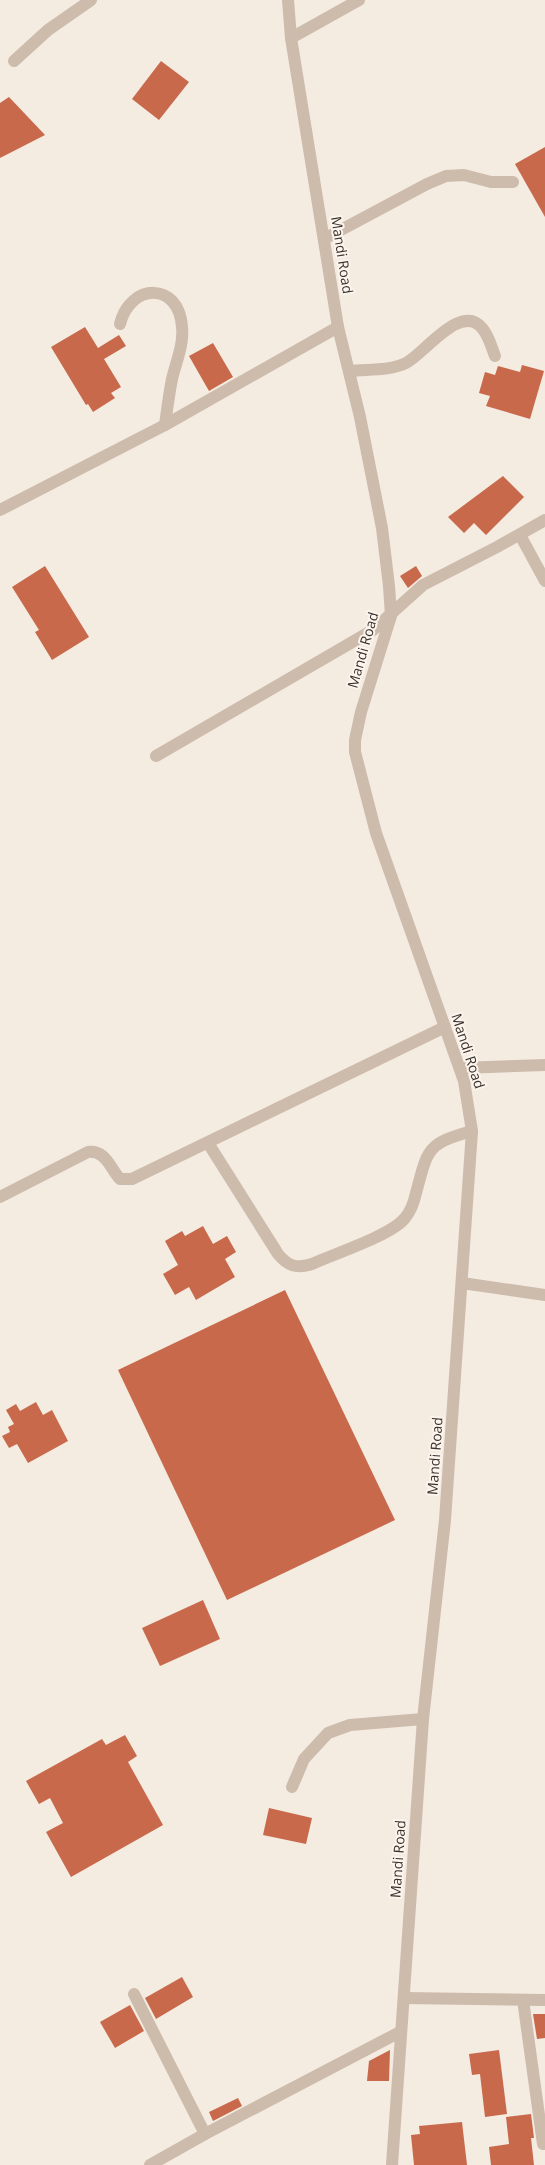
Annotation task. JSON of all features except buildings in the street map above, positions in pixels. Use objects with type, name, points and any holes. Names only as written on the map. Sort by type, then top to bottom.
[{"type":"street","points":[[14,61],[42,35],[91,0]]},
{"type":"street","name":"Mandi Road","points":[[288,0],[291,38],[338,327],[350,371],[382,528],[391,616],[361,712],[355,740],[355,752],[376,833],[460,1068],[468,1098],[472,1131],[445,1520],[423,1719],[392,2165]]},
{"type":"street","points":[[291,38],[359,0]]},
{"type":"street","points":[[324,238],[446,176],[464,175],[492,182],[513,182]]},
{"type":"street","points":[[120,324],[126,307],[147,292],[156,292],[167,296],[176,304],[180,315],[182,337],[165,425]]},
{"type":"street","points":[[350,371],[403,365],[414,358],[447,329],[459,322],[472,322],[481,326],[495,356]]},
{"type":"street","points":[[0,510],[165,425],[338,327]]},
{"type":"street","points":[[156,756],[373,630],[391,616],[409,596],[424,585],[545,520]]},
{"type":"street","points":[[520,535],[545,582]]},
{"type":"street","points":[[0,1197],[88,1152],[100,1153],[120,1179],[127,1181],[445,1027]]},
{"type":"street","points":[[460,1068],[545,1065]]},
{"type":"street","points":[[208,1143],[278,1254],[291,1266],[300,1267],[398,1225],[410,1210],[426,1158],[431,1148],[446,1138],[472,1131]]},
{"type":"street","points":[[462,1283],[545,1295]]},
{"type":"street","points":[[292,1788],[304,1759],[328,1733],[350,1726],[423,1719]]},
{"type":"street","points":[[134,1994],[205,2134]]},
{"type":"street","points":[[404,1998],[545,2000]]},
{"type":"street","points":[[523,2000],[543,2144]]},
{"type":"street","points":[[150,2165],[205,2134],[400,2032]]}]
